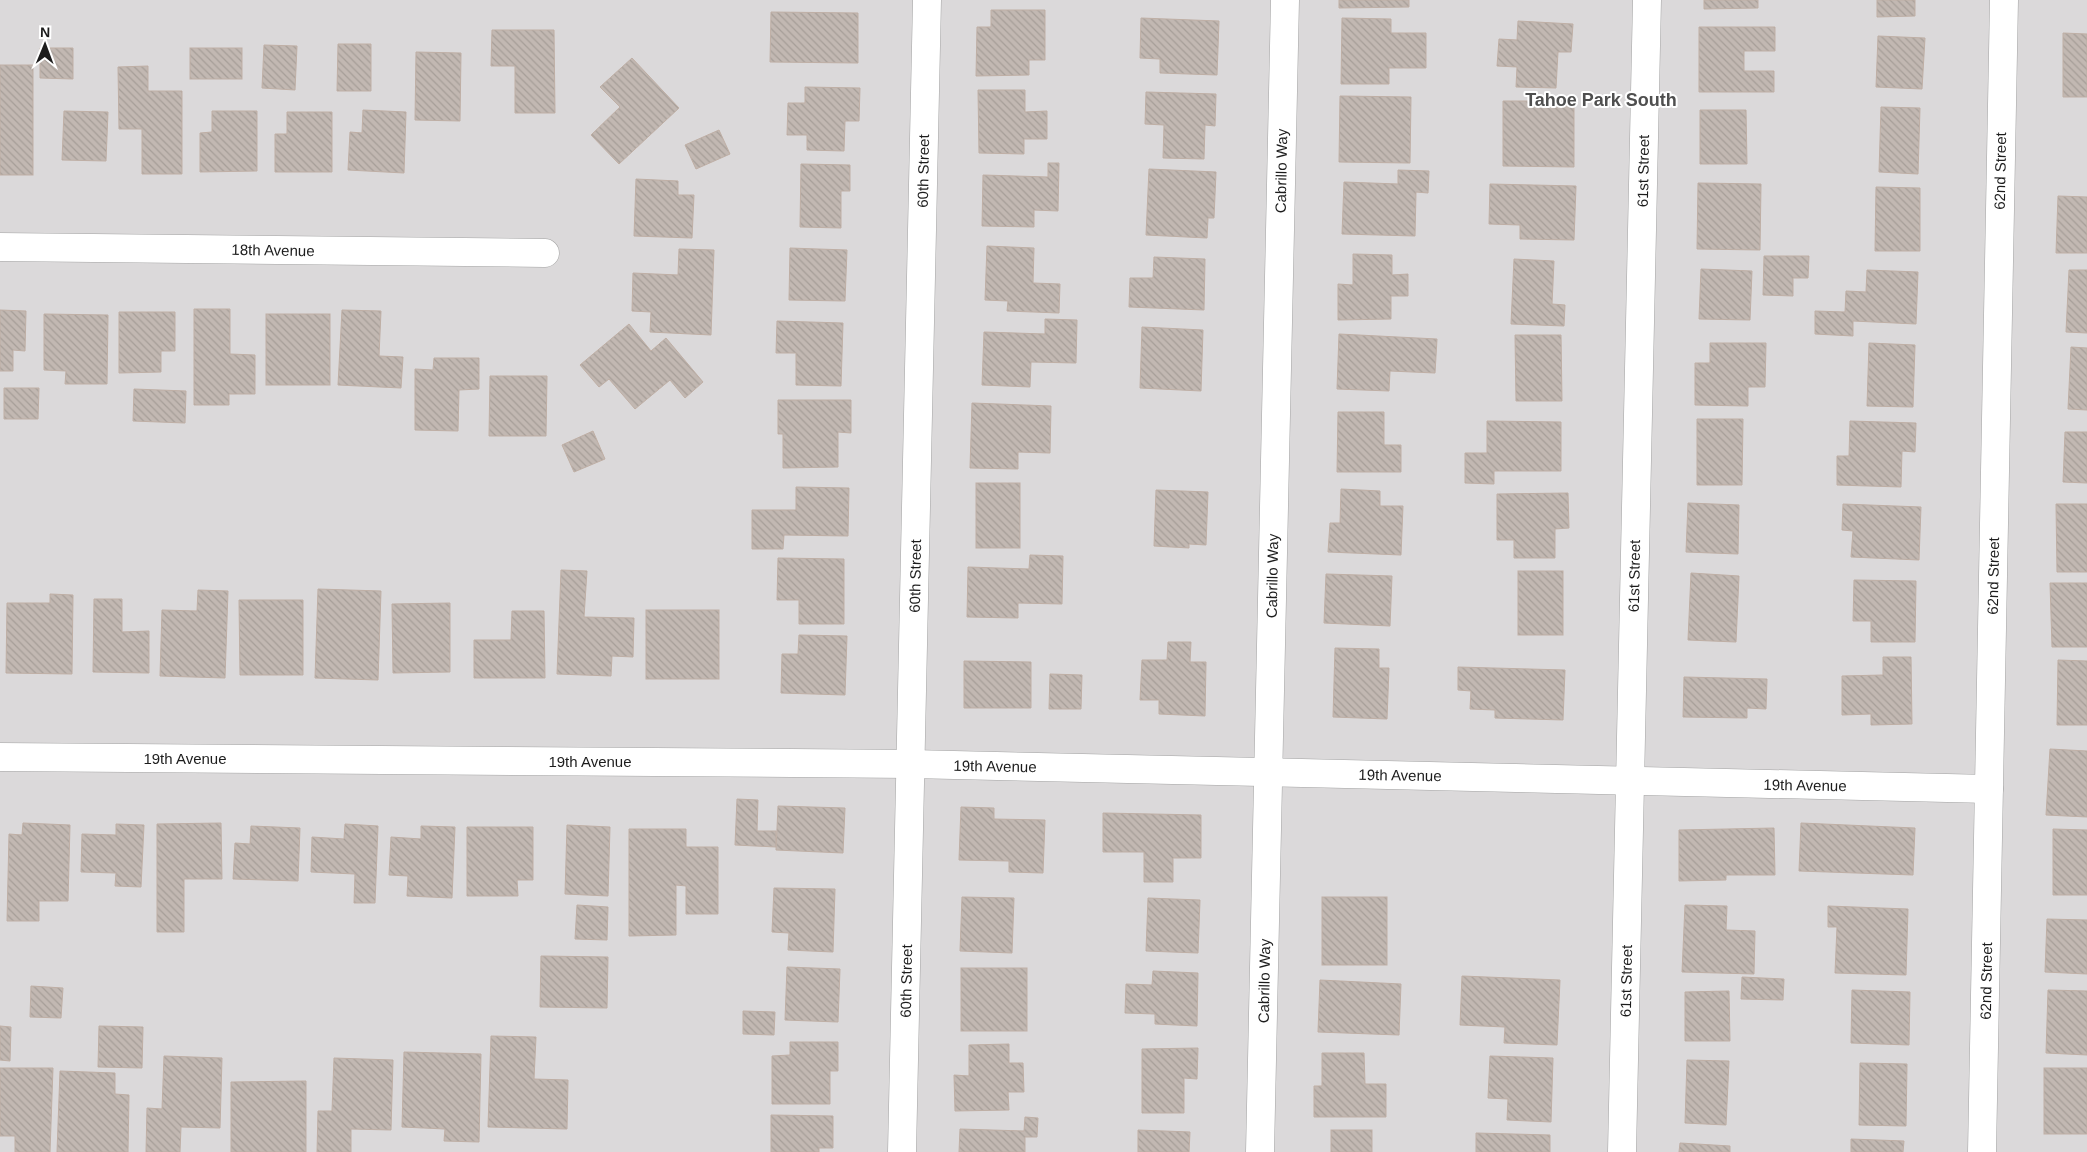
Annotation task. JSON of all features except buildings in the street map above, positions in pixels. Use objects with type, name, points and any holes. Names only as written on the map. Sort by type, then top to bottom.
[{"type":"street","name":"60th Street","points":[[902,1152],[927,0]]},
{"type":"street","name":"Cabrillo Way","points":[[1260,1152],[1285,0]]},
{"type":"street","name":"61st Street","points":[[1622,1152],[1646,0]]},
{"type":"street","name":"62nd Street","points":[[1982,1152],[2004,0]]},
{"type":"street","name":"18th Avenue","points":[[0,247],[545,253]]},
{"type":"street","name":"19th Avenue","points":[[0,757],[911,764],[1990,789]]},
{"type":"shaded area","points":[[0,0],[2087,0],[2087,1152],[0,1152]]},
{"type":"district","name":"Tahoe Park South","points":[[1601,100]]}]
